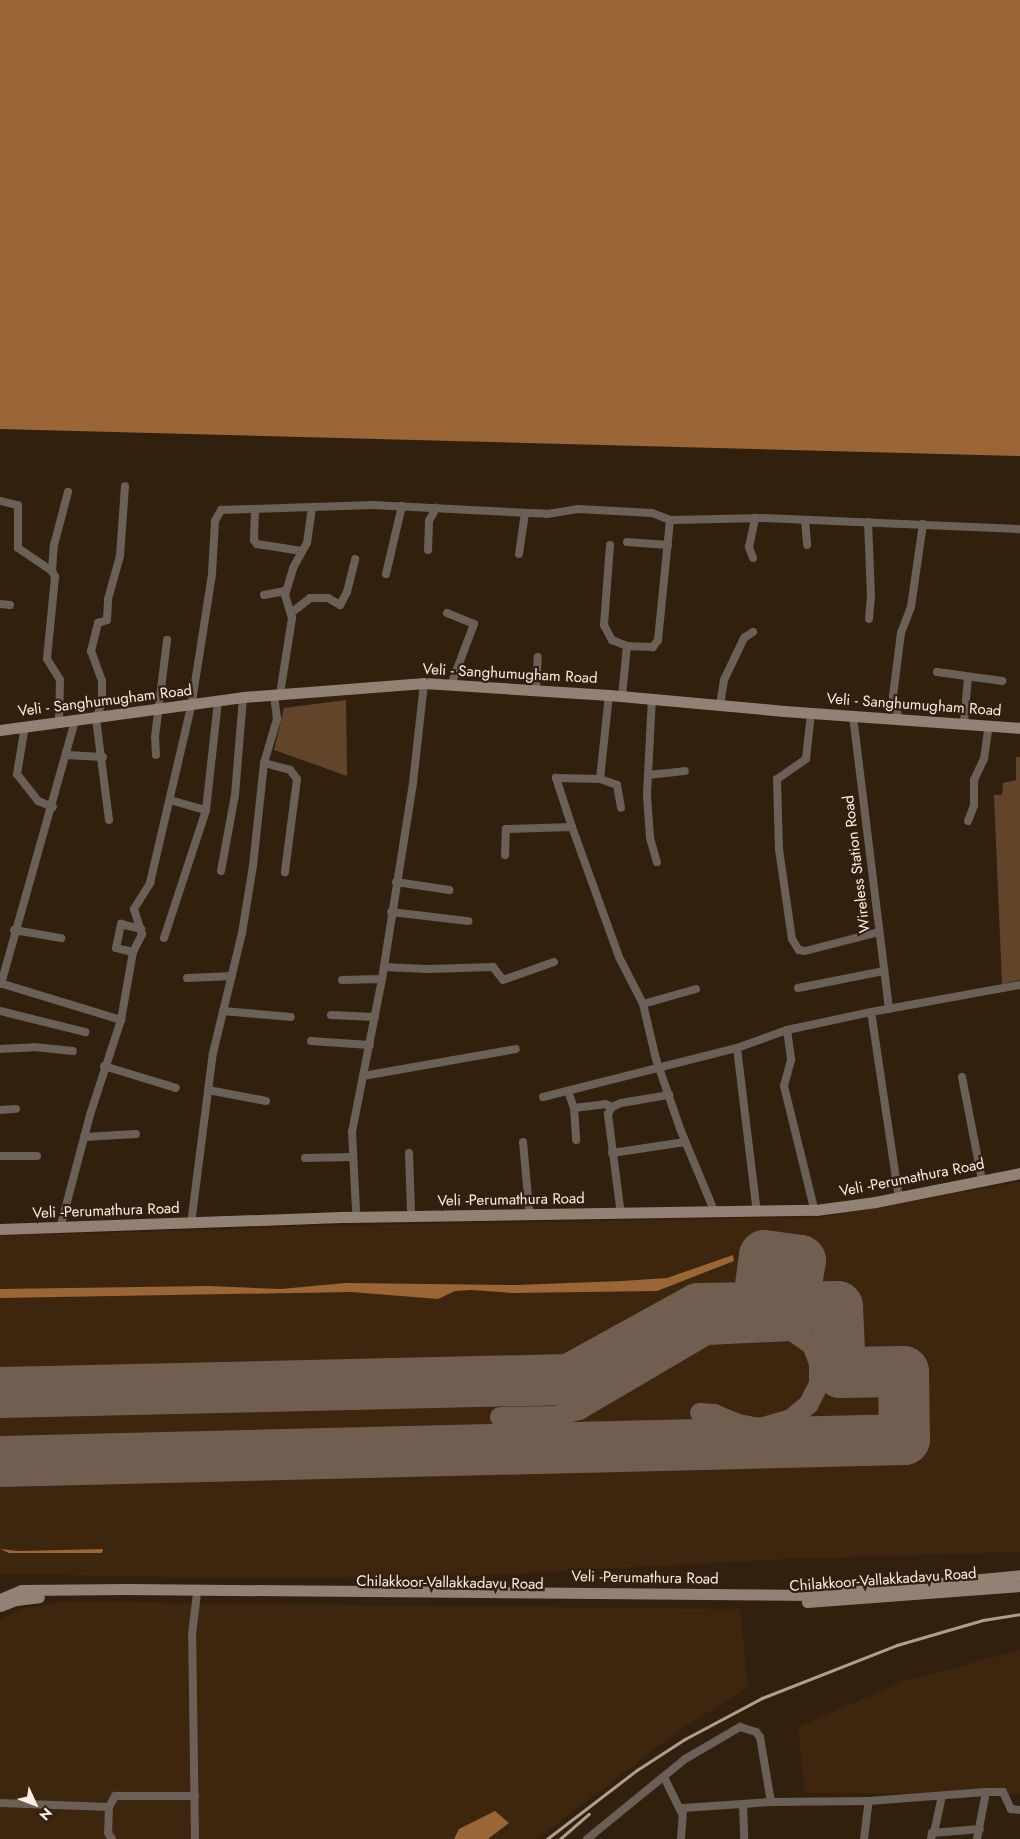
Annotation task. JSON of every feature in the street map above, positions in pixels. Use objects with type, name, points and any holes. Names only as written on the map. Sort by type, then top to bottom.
[{"type":"main road","name":"Veli - Sanghumugham Road","points":[[0,730],[189,706],[242,697],[424,684],[652,698],[811,713],[1020,728]]},
{"type":"main road","points":[[0,1223],[356,1210],[812,1204],[898,1192],[1020,1167]]},
{"type":"main road","name":"Veli -Perumathura Road","points":[[0,1229],[348,1217],[816,1210],[875,1202],[1020,1173]]},
{"type":"main road","name":"Veli -Perumathura Road","points":[[0,1599],[21,1590],[126,1589],[814,1595],[1020,1575]]},
{"type":"main road","name":"Chilakkoor-Vallakkadavu Road","points":[[0,1606],[30,1597],[198,1596],[825,1602],[1020,1586]]},
{"type":"street","points":[[109,820],[103,757],[96,718],[102,703],[102,681],[91,651],[98,623],[107,620],[108,599],[120,556],[125,486]]},
{"type":"street","points":[[59,722],[60,680],[47,659],[55,581],[52,571],[54,545],[68,492]]},
{"type":"street","points":[[0,501],[18,505],[18,548],[52,571]]},
{"type":"street","points":[[386,574],[402,506]]},
{"type":"street","points":[[62,1221],[104,1066],[121,1020],[133,952],[142,934],[134,909],[150,883],[170,800],[211,584],[216,521],[221,510],[402,506],[547,514],[578,509],[643,512],[670,520],[754,518],[924,524],[1020,530]]},
{"type":"street","points":[[428,550],[428,521],[436,508]]},
{"type":"street","points":[[192,1216],[208,1090],[254,866],[264,762],[277,719],[277,695],[291,614],[285,600],[286,591],[301,551],[307,543],[312,509]]},
{"type":"street","points":[[255,510],[254,540],[257,544],[301,551]]},
{"type":"street","points":[[519,554],[525,513]]},
{"type":"street","points":[[753,558],[749,547],[754,518]]},
{"type":"street","points":[[610,545],[604,625],[612,640],[627,646],[653,647],[658,640],[670,520]]},
{"type":"street","points":[[805,520],[807,545]]},
{"type":"street","points":[[868,522],[871,596],[869,619]]},
{"type":"street","points":[[899,719],[893,696],[901,634],[911,607],[924,524]]},
{"type":"street","points":[[627,542],[668,544]]},
{"type":"street","points":[[291,614],[310,598],[328,598],[340,605],[347,592],[355,559]]},
{"type":"street","points":[[264,595],[286,591]]},
{"type":"street","points":[[0,604],[10,605]]},
{"type":"street","points":[[447,612],[474,624],[451,685]]},
{"type":"street","points":[[720,705],[724,680],[744,638],[753,632]]},
{"type":"street","points":[[156,756],[158,710],[167,640]]},
{"type":"street","points":[[622,696],[627,646]]},
{"type":"street","points":[[536,690],[538,658]]},
{"type":"street","points":[[937,672],[1002,681]]},
{"type":"street","points":[[964,723],[968,677]]},
{"type":"street","points":[[356,1210],[352,1132],[382,979],[413,783],[424,684]]},
{"type":"street","points":[[600,779],[609,695]]},
{"type":"street","points":[[221,870],[235,795],[242,697]]},
{"type":"street","points":[[652,698],[648,775],[650,838],[657,862]]},
{"type":"street","points":[[164,938],[206,810],[218,702]]},
{"type":"street","points":[[811,713],[806,759],[777,779],[779,849],[792,939],[799,950],[805,951],[879,932]]},
{"type":"street","name":"Wireless Station Road","points":[[853,716],[890,1009]]},
{"type":"street","points":[[75,720],[52,807],[14,930],[1,984],[121,1020]]},
{"type":"street","points":[[968,821],[974,805],[974,780],[984,758],[989,725]]},
{"type":"street","points":[[25,726],[16,774],[38,801],[52,807]]},
{"type":"street","points":[[66,755],[103,757]]},
{"type":"street","points":[[264,762],[290,770],[297,778],[285,872]]},
{"type":"street","points":[[648,775],[685,770]]},
{"type":"street","points":[[621,808],[617,785],[600,779],[556,778],[619,957],[643,1004],[659,1068],[684,1142],[712,1206]]},
{"type":"street","points":[[170,800],[206,810]]},
{"type":"street","points":[[505,855],[506,829],[572,827]]},
{"type":"street","points":[[396,882],[448,890]]},
{"type":"street","points":[[392,912],[468,921]]},
{"type":"street","points":[[133,952],[116,948],[121,924],[140,929]]},
{"type":"street","points":[[14,930],[61,938]]},
{"type":"street","points":[[384,966],[428,969],[492,967],[503,980],[554,962]]},
{"type":"street","points":[[798,988],[884,972]]},
{"type":"street","points":[[187,978],[232,976]]},
{"type":"street","points":[[342,980],[382,979]]},
{"type":"street","points":[[543,1097],[736,1048],[787,1030],[871,1012],[1020,985]]},
{"type":"street","points":[[643,1004],[696,989]]},
{"type":"street","points":[[223,1010],[291,1017]]},
{"type":"street","points":[[0,1012],[85,1032]]},
{"type":"street","points":[[871,1012],[898,1192]]},
{"type":"street","points":[[331,1014],[375,1017]]},
{"type":"street","points":[[787,1030],[791,1060],[784,1086],[812,1204]]},
{"type":"street","points":[[311,1041],[370,1045]]},
{"type":"street","points":[[0,1049],[34,1047],[74,1052]]},
{"type":"street","points":[[736,1048],[756,1206]]},
{"type":"street","points":[[363,1076],[516,1049]]},
{"type":"street","points":[[104,1066],[176,1088]]},
{"type":"street","points":[[962,1077],[981,1175]]},
{"type":"street","points":[[208,1090],[266,1101]]},
{"type":"street","points":[[568,1091],[574,1108],[576,1140]]},
{"type":"street","points":[[574,1108],[605,1104],[612,1107],[669,1095]]},
{"type":"street","points":[[612,1107],[608,1114],[620,1207]]},
{"type":"street","points":[[0,1110],[16,1109]]},
{"type":"street","points":[[84,1137],[136,1134]]},
{"type":"street","points":[[523,1142],[529,1208]]},
{"type":"street","points":[[612,1153],[684,1142]]},
{"type":"street","points":[[409,1152],[411,1209]]},
{"type":"street","points":[[0,1156],[37,1156]]},
{"type":"street","points":[[305,1158],[352,1157]]},
{"type":"street","points":[[195,1839],[192,1634],[198,1596]]},
{"type":"street","points":[[587,1839],[595,1836],[685,1760],[740,1727],[756,1732],[760,1737],[771,1802]]},
{"type":"street","points":[[664,1777],[681,1812],[682,1839]]},
{"type":"street","points":[[681,1812],[688,1807],[771,1802],[869,1802],[986,1792],[1003,1792],[1011,1809],[1020,1810]]},
{"type":"street","points":[[977,1839],[986,1792]]},
{"type":"street","points":[[112,1839],[108,1833],[109,1807],[115,1796],[195,1796]]},
{"type":"street","points":[[942,1796],[933,1836],[980,1829]]},
{"type":"street","points":[[864,1839],[869,1802]]},
{"type":"street","points":[[0,1803],[109,1807]]},
{"type":"street","points":[[743,1804],[744,1839]]},
{"type":"shaded area","points":[[0,0],[1020,0],[1020,456],[0,429]]},
{"type":"shaded area","points":[[346,700],[347,776],[274,750],[284,708]]},
{"type":"shaded area","points":[[1016,757],[1020,757],[1020,980],[1002,984],[994,795],[1002,795],[1003,783],[1016,780]]},
{"type":"shaded area","points":[[1020,1182],[1020,1552],[785,1559],[471,1576],[219,1578],[0,1574],[0,1236],[361,1225],[823,1217]]},
{"type":"shaded area","points":[[733,1255],[734,1261],[657,1291],[512,1293],[472,1290],[455,1291],[438,1299],[351,1292],[0,1298],[0,1289],[208,1286],[281,1289],[345,1283],[517,1285],[622,1281],[667,1278]]},
{"type":"shaded area","points":[[0,1549],[19,1551],[103,1549],[102,1553],[9,1553]]},
{"type":"shaded area","points":[[64,1602],[740,1609],[748,1687],[680,1730],[537,1839],[0,1839],[0,1620],[21,1609]]},
{"type":"shaded area","points":[[1020,1650],[1020,1794],[805,1793],[798,1727],[902,1682]]},
{"type":"shaded area","points":[[495,1811],[509,1823],[488,1839],[454,1839],[459,1829]]},
{"type":"taxiway","points":[[500,1417],[556,1416],[579,1410],[707,1335],[792,1331],[812,1345],[819,1363],[819,1384],[809,1404],[791,1419],[760,1428],[738,1424],[714,1414],[700,1413]]},
{"type":"runway","points":[[0,1392],[569,1379],[698,1308],[757,1307],[764,1255],[800,1260],[792,1307],[837,1306],[840,1372],[903,1371],[904,1439],[0,1461]]},
{"type":"railway","points":[[547,1839],[637,1770],[685,1739],[762,1698],[897,1645],[983,1620],[1020,1614]]},
{"type":"railway","points":[[560,1839],[589,1814]]}]
